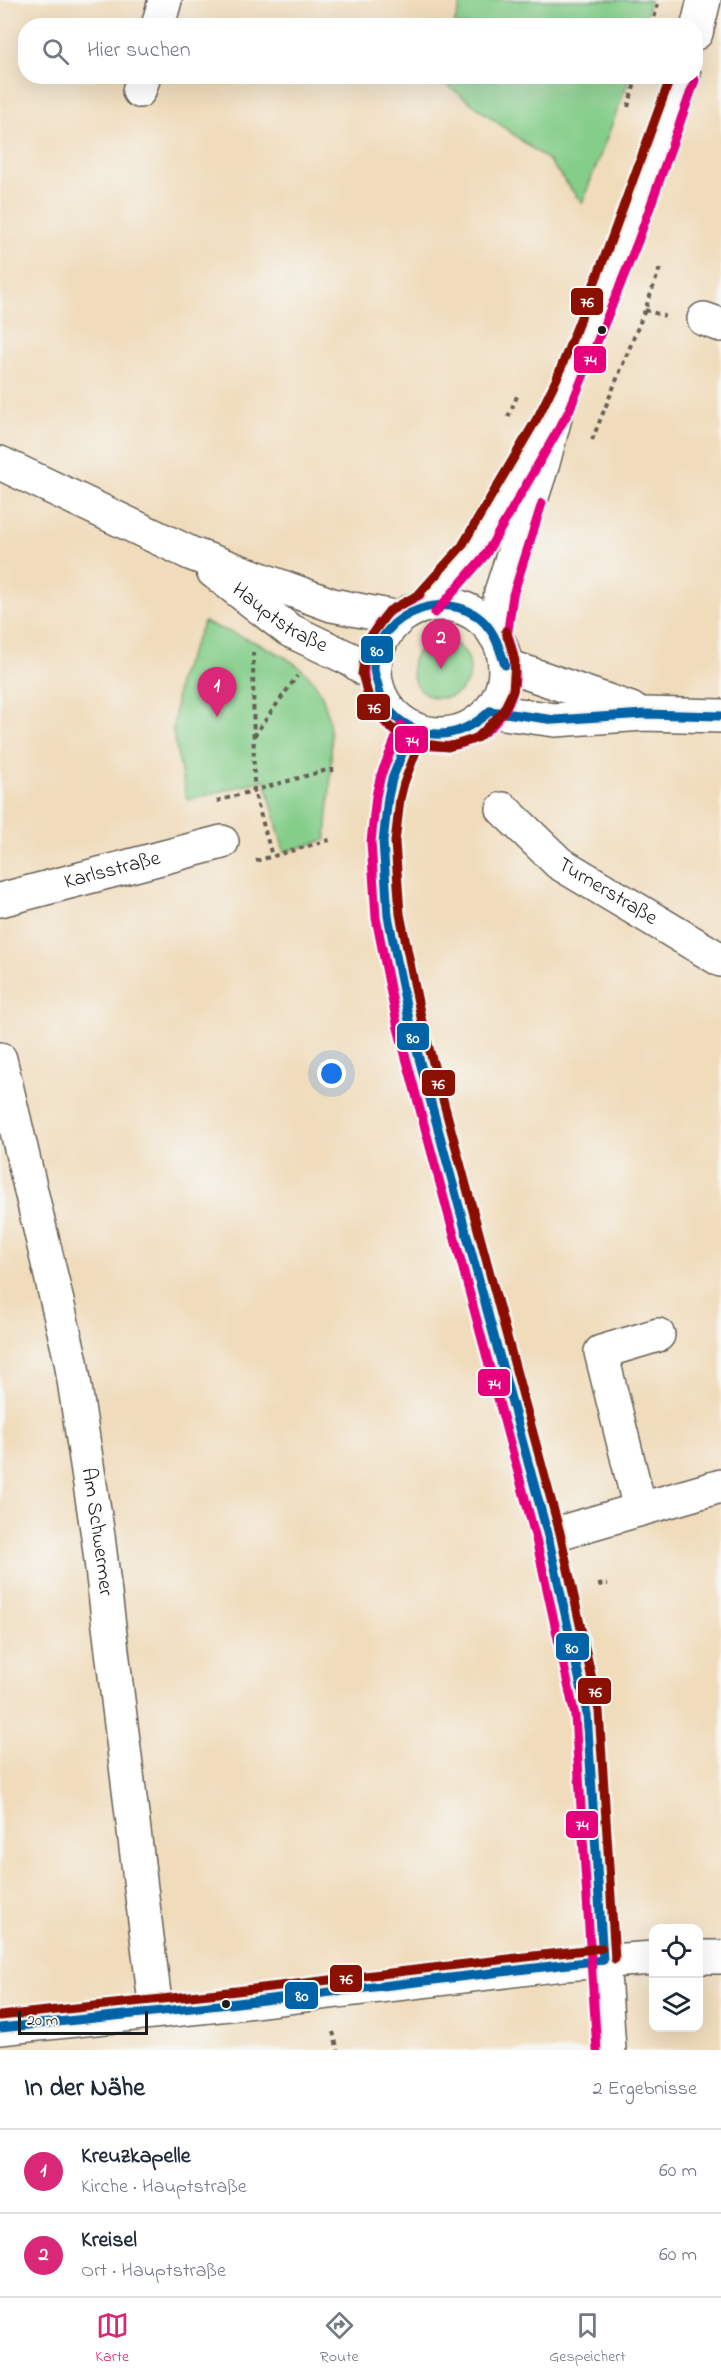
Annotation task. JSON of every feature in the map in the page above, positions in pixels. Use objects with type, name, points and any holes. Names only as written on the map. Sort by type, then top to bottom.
[{"type":"street","points":[[160,18],[165,0]]},
{"type":"street","points":[[700,18],[705,0]]},
{"type":"street","points":[[558,406],[476,547],[413,612],[388,630],[380,643],[375,659],[374,676],[378,692],[386,707],[398,720],[412,729],[438,734],[462,731],[477,723],[490,711],[499,696],[501,592],[543,463],[558,406],[627,236],[681,84]]},
{"type":"street","name":"Hauptstraße","points":[[1,469],[192,554],[332,605],[413,612],[446,604],[466,609],[483,620],[500,650],[644,714]]},
{"type":"street","name":"Hauptstraße","points":[[192,554],[288,630],[352,660],[374,676]]},
{"type":"street","name":"Hauptstraße","points":[[490,711],[555,720],[644,714],[721,717]]},
{"type":"street","points":[[412,729],[392,779],[388,797],[383,842],[388,916],[410,1024],[548,1536],[587,1714],[609,2050]]},
{"type":"street","name":"Turnerstraße","points":[[503,809],[559,862],[721,960]]},
{"type":"street","name":"Karlsstraße","points":[[0,900],[222,842]]},
{"type":"street","name":"Am Schwermer","points":[[0,1059],[71,1361],[98,1536],[156,2011]]},
{"type":"street","points":[[640,1509],[601,1352],[658,1335]]},
{"type":"street","points":[[548,1536],[721,1486]]},
{"type":"street","points":[[703,1957],[721,1957]]},
{"type":"street","points":[[1,2019],[156,2011],[603,1960],[649,1958]]},
{"type":"path","points":[[654,18],[659,0]]},
{"type":"path","points":[[253,646],[255,791],[272,856]]},
{"type":"path","points":[[255,736],[299,672]]},
{"type":"path","points":[[333,839],[231,868],[210,803],[327,770],[338,770]]},
{"type":"path","points":[[332,2028],[338,2050]]},
{"type":"green space","points":[[462,0],[650,0],[646,18],[456,18]]},
{"type":"green space","points":[[446,84],[627,84],[582,203],[549,161]]},
{"type":"green space","points":[[204,622],[260,644],[286,658],[309,676],[320,691],[327,710],[331,754],[326,840],[284,852],[265,780],[187,800],[173,733],[178,681]]},
{"type":"green space","points":[[441,640],[452,642],[465,653],[470,669],[468,680],[457,693],[441,698],[430,696],[417,685],[412,669],[414,658],[425,645]]},
{"type":"transit line","name":"76","points":[[506,631],[515,661],[513,691],[502,713],[477,738],[448,747],[417,743],[390,727],[371,704],[362,674],[367,641],[389,611],[418,595],[462,546],[539,415],[557,378],[607,251],[668,84]]},
{"type":"transit line","name":"74","points":[[435,613],[486,554],[569,411],[638,241],[694,84]]},
{"type":"transit line","name":"74","points":[[507,637],[513,595],[542,503]]},
{"type":"transit line","name":"74","points":[[420,595],[392,610],[376,627],[367,648],[364,678],[371,703],[386,724],[407,738],[431,746],[457,745],[481,735],[502,714],[515,683],[515,662],[506,630]]},
{"type":"transit line","name":"80","points":[[490,711],[473,724],[445,734],[425,732],[409,726],[392,714],[381,697],[374,671],[377,648],[387,631],[402,618],[420,609],[439,606],[459,608],[476,616],[491,631],[505,665]]},
{"type":"transit line","name":"80","points":[[490,711],[555,720],[644,714],[721,716]]},
{"type":"transit line","name":"74","points":[[401,725],[381,775],[376,796],[371,842],[376,918],[398,1028],[536,1539],[575,1716],[597,2050]]},
{"type":"transit line","name":"80","points":[[412,729],[392,779],[388,797],[383,842],[388,916],[410,1025],[548,1536],[587,1714],[603,1960]]},
{"type":"transit line","name":"76","points":[[423,733],[400,799],[395,842],[400,914],[422,1022],[560,1533],[599,1711],[615,1959]]},
{"type":"transit line","name":"76","points":[[0,2016],[602,1948]]},
{"type":"transit line","name":"80","points":[[0,2028],[229,2004],[603,1960]]},
{"type":"place","name":"Kreisel","points":[[441,669]]},
{"type":"place","name":"Kreuzkapelle","points":[[217,717]]}]
